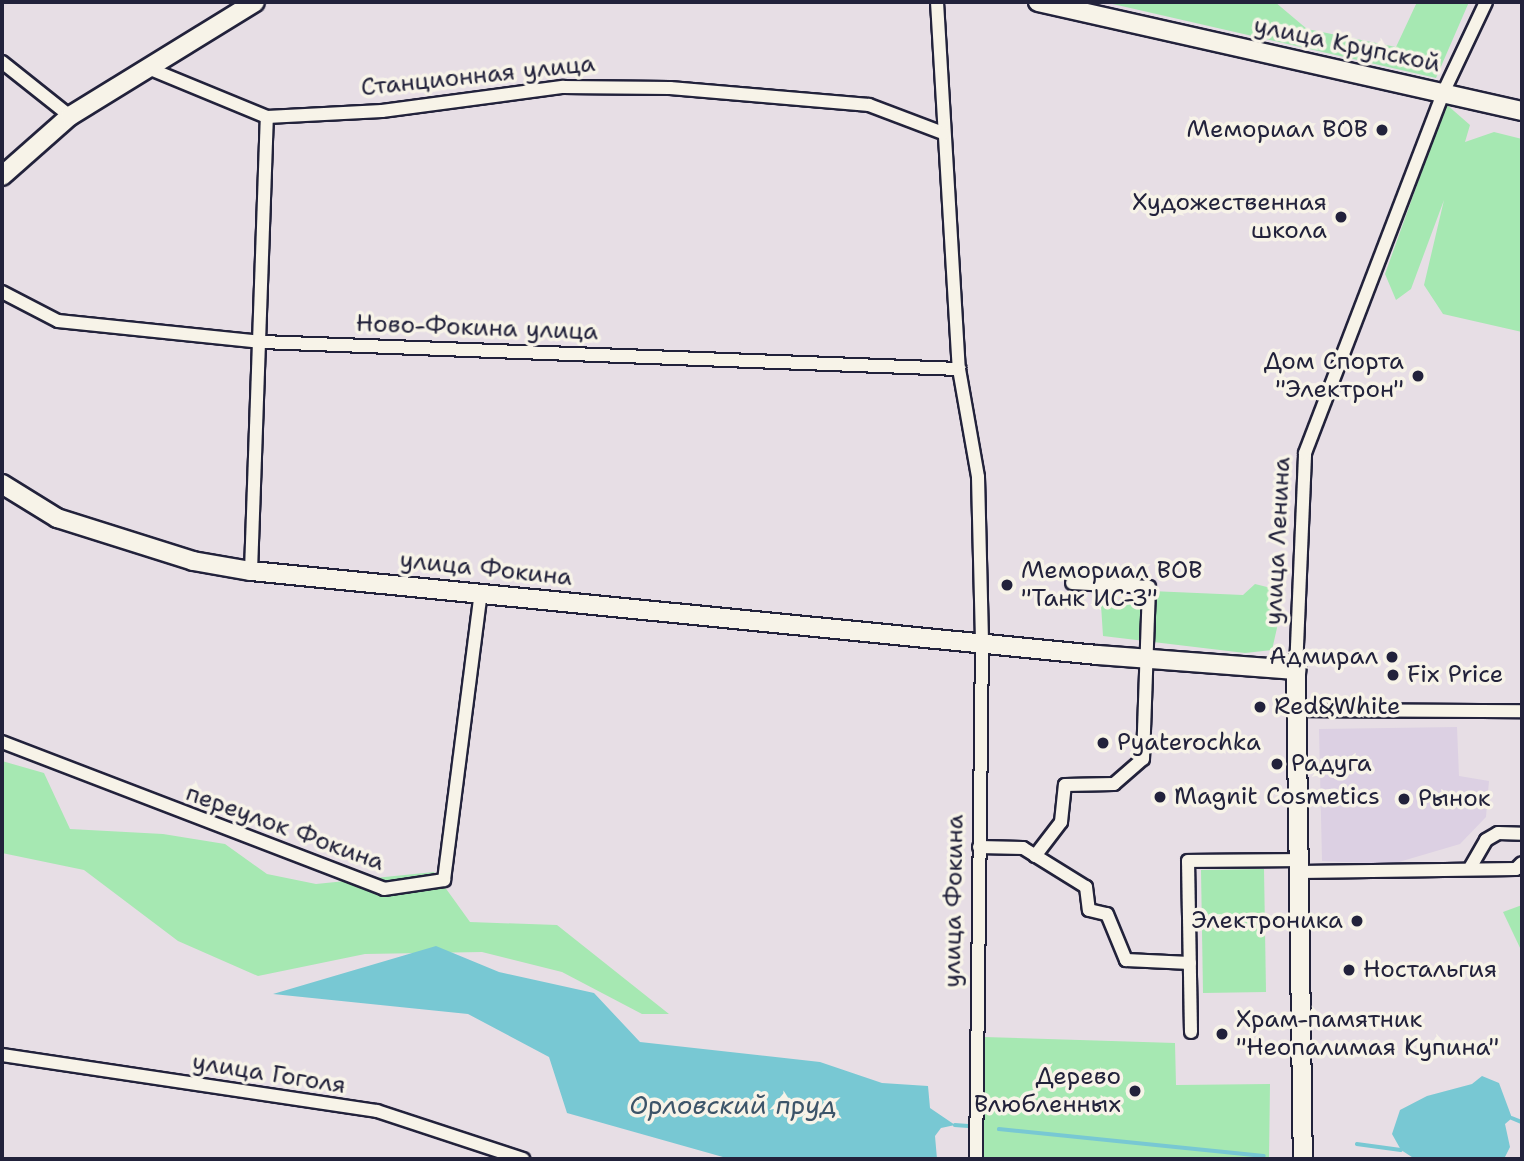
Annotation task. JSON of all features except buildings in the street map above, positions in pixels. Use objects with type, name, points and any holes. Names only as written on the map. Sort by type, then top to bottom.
[{"type":"main road","points":[[2,176],[71,116],[255,2]]},
{"type":"main road","name":"улица Крупской","points":[[1038,2],[1444,91],[1522,111]]},
{"type":"main road","name":"улица Фокина","points":[[2,484],[57,518],[193,561],[251,570],[1149,659],[1296,670]]},
{"type":"main road","name":"улица Ленина","points":[[1296,670],[1303,1159]]},
{"type":"street","points":[[937,2],[959,369],[978,477],[982,642]]},
{"type":"street","name":"улица Ленина","points":[[1296,670],[1305,453],[1444,91],[1486,2]]},
{"type":"street","points":[[2,62],[71,116]]},
{"type":"street","name":"Станционная улица","points":[[148,68],[267,117],[382,111],[563,87],[670,88],[869,105],[943,133]]},
{"type":"street","points":[[251,570],[262,342],[267,117]]},
{"type":"street","name":"Ново-Фокина улица","points":[[2,292],[58,321],[262,342],[959,369]]},
{"type":"street","points":[[1035,856],[1061,822],[1065,785],[1114,784],[1143,759],[1149,659],[1149,587],[1072,583]]},
{"type":"street","name":"переулок Фокина","points":[[2,742],[384,889],[444,880],[481,592]]},
{"type":"street","name":"улица Фокина","points":[[976,1159],[982,642]]},
{"type":"street","points":[[1297,710],[1522,711]]},
{"type":"street","points":[[1470,867],[1486,840],[1498,833],[1522,834]]},
{"type":"street","points":[[979,847],[1023,848],[1086,887],[1089,910],[1107,915],[1126,960],[1190,963]]},
{"type":"street","points":[[1191,1032],[1188,861],[1300,866],[1516,869],[1522,863]]},
{"type":"street","name":"улица Гоголя","points":[[2,1055],[377,1111],[523,1159]]},
{"type":"shaded area","name":"Рынок","points":[[1457,727],[1459,776],[1489,781],[1486,817],[1460,844],[1392,864],[1322,861],[1319,729]]},
{"type":"green space","points":[[1104,2],[1275,2],[1307,29],[1396,47],[1417,2],[1469,2],[1436,78]]},
{"type":"green space","points":[[1446,104],[1470,125],[1465,142],[1494,132],[1522,139],[1522,332],[1443,314],[1424,285],[1444,200],[1411,289],[1396,300],[1385,274]]},
{"type":"green space","points":[[1255,584],[1271,588],[1279,619],[1272,650],[1245,653],[1103,636],[1101,605],[1151,591],[1243,595]]},
{"type":"green space","points":[[2,761],[44,773],[70,829],[163,834],[225,844],[267,874],[316,884],[434,872],[470,922],[557,925],[669,1014],[642,1014],[562,972],[482,952],[365,954],[258,976],[178,941],[84,870],[2,853]]},
{"type":"green space","points":[[1264,869],[1266,992],[1203,993],[1201,870]]},
{"type":"green space","points":[[1522,905],[1522,952],[1503,912]]},
{"type":"green space","points":[[984,1037],[1175,1043],[1176,1085],[1270,1084],[1269,1159],[980,1159]]},
{"type":"water","name":"Орловский пруд","points":[[436,946],[499,972],[594,993],[640,1042],[820,1062],[882,1083],[928,1086],[930,1108],[955,1125],[941,1128],[935,1136],[937,1159],[730,1159],[567,1113],[549,1057],[468,1014],[273,994]]},
{"type":"water","points":[[1482,1076],[1499,1083],[1512,1118],[1505,1124],[1510,1147],[1504,1159],[1415,1159],[1401,1150],[1392,1134],[1400,1110],[1427,1096],[1472,1084]]},
{"type":"waterway","points":[[1512,1118],[1522,1122]]},
{"type":"waterway","points":[[955,1125],[971,1126]]},
{"type":"waterway","points":[[999,1129],[1264,1156]]},
{"type":"waterway","points":[[1357,1144],[1401,1150]]},
{"type":"place","name":"Мемориал ВОВ","points":[[1382,130]]},
{"type":"place","name":"Художественная школа","points":[[1341,217]]},
{"type":"place","name":"Дом Спорта \"Электрон\"","points":[[1418,376]]},
{"type":"place","name":"Мемориал ВОВ \"Танк ИС-3\"","points":[[1007,585]]},
{"type":"place","name":"Адмирал","points":[[1392,657]]},
{"type":"place","name":"Fix Price","points":[[1393,675]]},
{"type":"place","name":"Red&White","points":[[1260,707]]},
{"type":"place","name":"Pyaterochka","points":[[1103,743]]},
{"type":"place","name":"Радуга","points":[[1277,764]]},
{"type":"place","name":"Magnit Cosmetics","points":[[1160,797]]},
{"type":"place","name":"Рынок","points":[[1404,799]]},
{"type":"place","name":"Электроника","points":[[1357,921]]},
{"type":"place","name":"Ностальгия","points":[[1349,970]]},
{"type":"place","name":"Храм-памятник \"Неопалимая Купина\"","points":[[1222,1034]]},
{"type":"place","name":"Дерево Влюбленных","points":[[1135,1091]]}]
